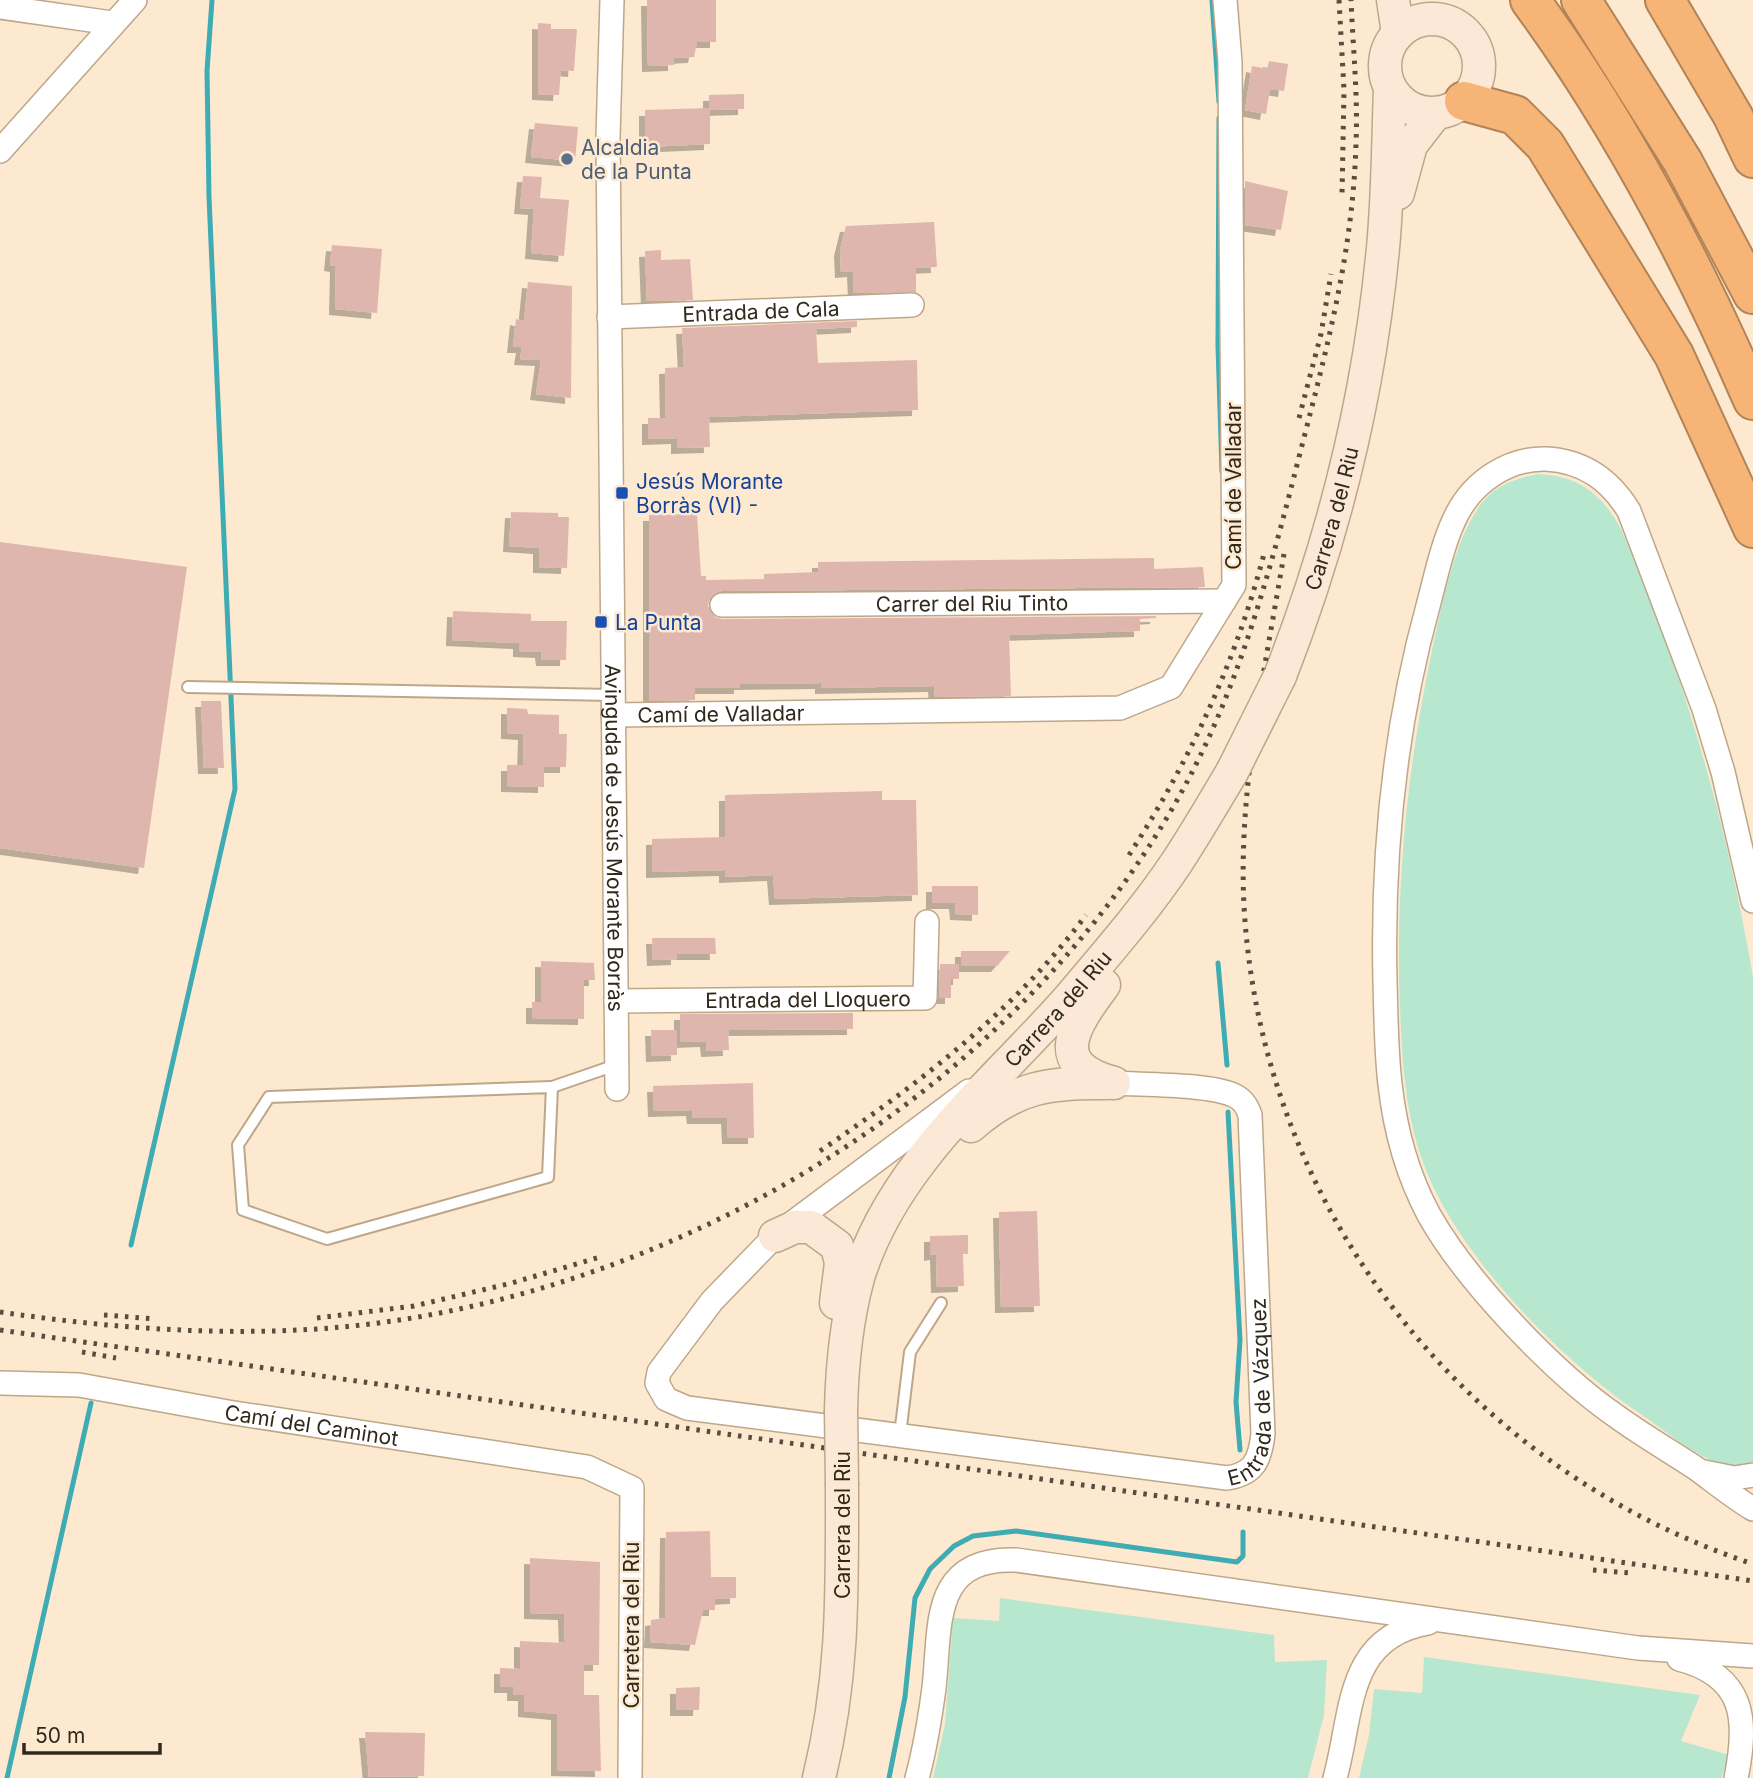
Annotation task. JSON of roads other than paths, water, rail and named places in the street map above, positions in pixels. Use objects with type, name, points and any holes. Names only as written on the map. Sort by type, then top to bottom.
[{"type":"highway","points":[[1530,0],[1565,48],[1655,193],[1717,316],[1753,400]]},
{"type":"highway","points":[[1581,0],[1683,162],[1753,294]]},
{"type":"highway","points":[[1665,0],[1733,116],[1753,158]]},
{"type":"highway","points":[[1450,108],[1515,115],[1545,145],[1674,355],[1753,528]]},
{"type":"street","points":[[0,151],[135,0]]},
{"type":"street","name":"Avinguda de Jesús Morante Borràs","points":[[612,0],[608,137],[617,1090]]},
{"type":"street","name":"Camí de Valladar","points":[[613,705],[1120,708],[1171,687],[1234,585],[1230,62],[1225,0]]},
{"type":"street","points":[[1393,0],[1398,33]]},
{"type":"street","points":[[0,7],[112,23]]},
{"type":"street","points":[[1431,10],[1463,30],[1478,52],[1478,79],[1450,108],[1409,108],[1390,89],[1384,66],[1390,43],[1398,33],[1431,10]]},
{"type":"street","name":"Carrera del Riu","points":[[819,1778],[832,1723],[842,1642],[842,1366],[859,1277],[889,1209],[947,1130],[1112,947],[1176,863],[1233,772],[1280,676],[1317,576],[1342,488],[1363,384],[1383,248],[1390,89]]},
{"type":"street","name":"Carrera del Riu","points":[[1383,248],[1411,145],[1450,108]]},
{"type":"street","name":"Entrada de Cala","points":[[609,317],[912,305]]},
{"type":"street","points":[[1753,901],[1723,772],[1704,709],[1629,511],[1609,484],[1577,465],[1541,459],[1499,470],[1483,481],[1457,514],[1423,624],[1402,720],[1384,882],[1386,1029],[1395,1113],[1403,1149],[1429,1214],[1472,1277],[1562,1371],[1613,1414],[1753,1508]]},
{"type":"street","name":"Carrer del Riu Tinto","points":[[722,605],[1224,601]]},
{"type":"street","points":[[1114,1083],[1094,1077],[1080,1067],[1072,1053],[1072,1035],[1080,1017],[1145,932],[1176,863]]},
{"type":"street","name":"Entrada del Lloquero","points":[[616,1002],[925,998],[927,922]]},
{"type":"street","name":"Entrada de Vázquez","points":[[1011,1060],[775,1236],[688,1328],[659,1372],[660,1393],[675,1405],[687,1408],[1227,1478],[1250,1472],[1257,1464],[1263,1434],[1250,1115],[1247,1106],[1240,1098],[1223,1091],[1114,1083]]},
{"type":"street","points":[[889,1209],[965,1131],[1000,1102],[1044,1085],[1114,1083]]},
{"type":"street","points":[[775,1236],[795,1227],[811,1227],[836,1246],[841,1263],[834,1315],[842,1366]]},
{"type":"street","name":"Camí del Caminot","points":[[0,1383],[79,1385],[228,1412],[587,1467],[620,1479]]},
{"type":"street","points":[[1698,1470],[1734,1478],[1753,1475]]},
{"type":"street","name":"Carretera del Riu","points":[[620,1479],[632,1488],[630,1778]]},
{"type":"street","points":[[917,1778],[928,1726],[942,1608],[956,1580],[965,1572],[989,1561],[1016,1560],[1638,1648],[1753,1656]]},
{"type":"street","points":[[1335,1778],[1354,1687],[1368,1657],[1395,1632],[1441,1620]]},
{"type":"street","points":[[1638,1648],[1697,1664],[1727,1686],[1740,1710],[1743,1724],[1737,1778]]},
{"type":"street","points":[[1737,1778],[1753,1750]]},
{"type":"lane","points":[[188,687],[613,705]]},
{"type":"lane","points":[[552,1087],[548,1177],[327,1239],[243,1210],[238,1145],[269,1097],[552,1087],[616,1065]]},
{"type":"lane","points":[[900,1435],[910,1352],[942,1303]]},
{"type":"waterway","points":[[131,1245],[235,789],[209,197],[207,71],[212,0]]},
{"type":"waterway","points":[[1212,0],[1219,102]]},
{"type":"waterway","points":[[1219,118],[1218,346],[1222,472]]},
{"type":"waterway","points":[[1218,963],[1227,1065]]},
{"type":"waterway","points":[[1228,1112],[1240,1340],[1236,1402],[1240,1450]]},
{"type":"waterway","points":[[7,1778],[91,1403]]},
{"type":"waterway","points":[[889,1778],[905,1697],[915,1598],[930,1569],[954,1546],[973,1536],[1016,1531],[1237,1562],[1243,1556],[1243,1532]]},
{"type":"railway","points":[[1339,0],[1344,90],[1342,195]]},
{"type":"railway","points":[[0,1312],[156,1329],[314,1329],[418,1317],[531,1291],[642,1253],[749,1204],[850,1144],[945,1074],[1031,994],[1107,906],[1172,809],[1214,725],[1248,638],[1309,418],[1344,263],[1356,143],[1351,0]]},
{"type":"railway","points":[[1299,418],[1321,334],[1331,274]]},
{"type":"railway","points":[[1129,855],[1172,783],[1226,670],[1254,591],[1265,550]]},
{"type":"railway","points":[[1284,554],[1249,773],[1243,862],[1244,906],[1259,1018],[1290,1124],[1337,1223],[1397,1313],[1470,1394],[1555,1464],[1649,1521],[1753,1564]]},
{"type":"railway","points":[[820,1151],[963,1044],[1028,983],[1086,915]]},
{"type":"railway","points":[[317,1318],[414,1306],[512,1283],[600,1257]]},
{"type":"railway","points":[[104,1315],[156,1319]]},
{"type":"railway","points":[[0,1330],[1753,1581]]},
{"type":"railway","points":[[82,1352],[116,1358]]},
{"type":"railway","points":[[1593,1570],[1631,1573]]},
{"type":"place","name":"Alcaldia de la Punta","points":[[567,159]]},
{"type":"place","name":"Jesús Morante Borràs (VI) -","points":[[622,493]]},
{"type":"place","name":"La Punta","points":[[601,622]]}]
